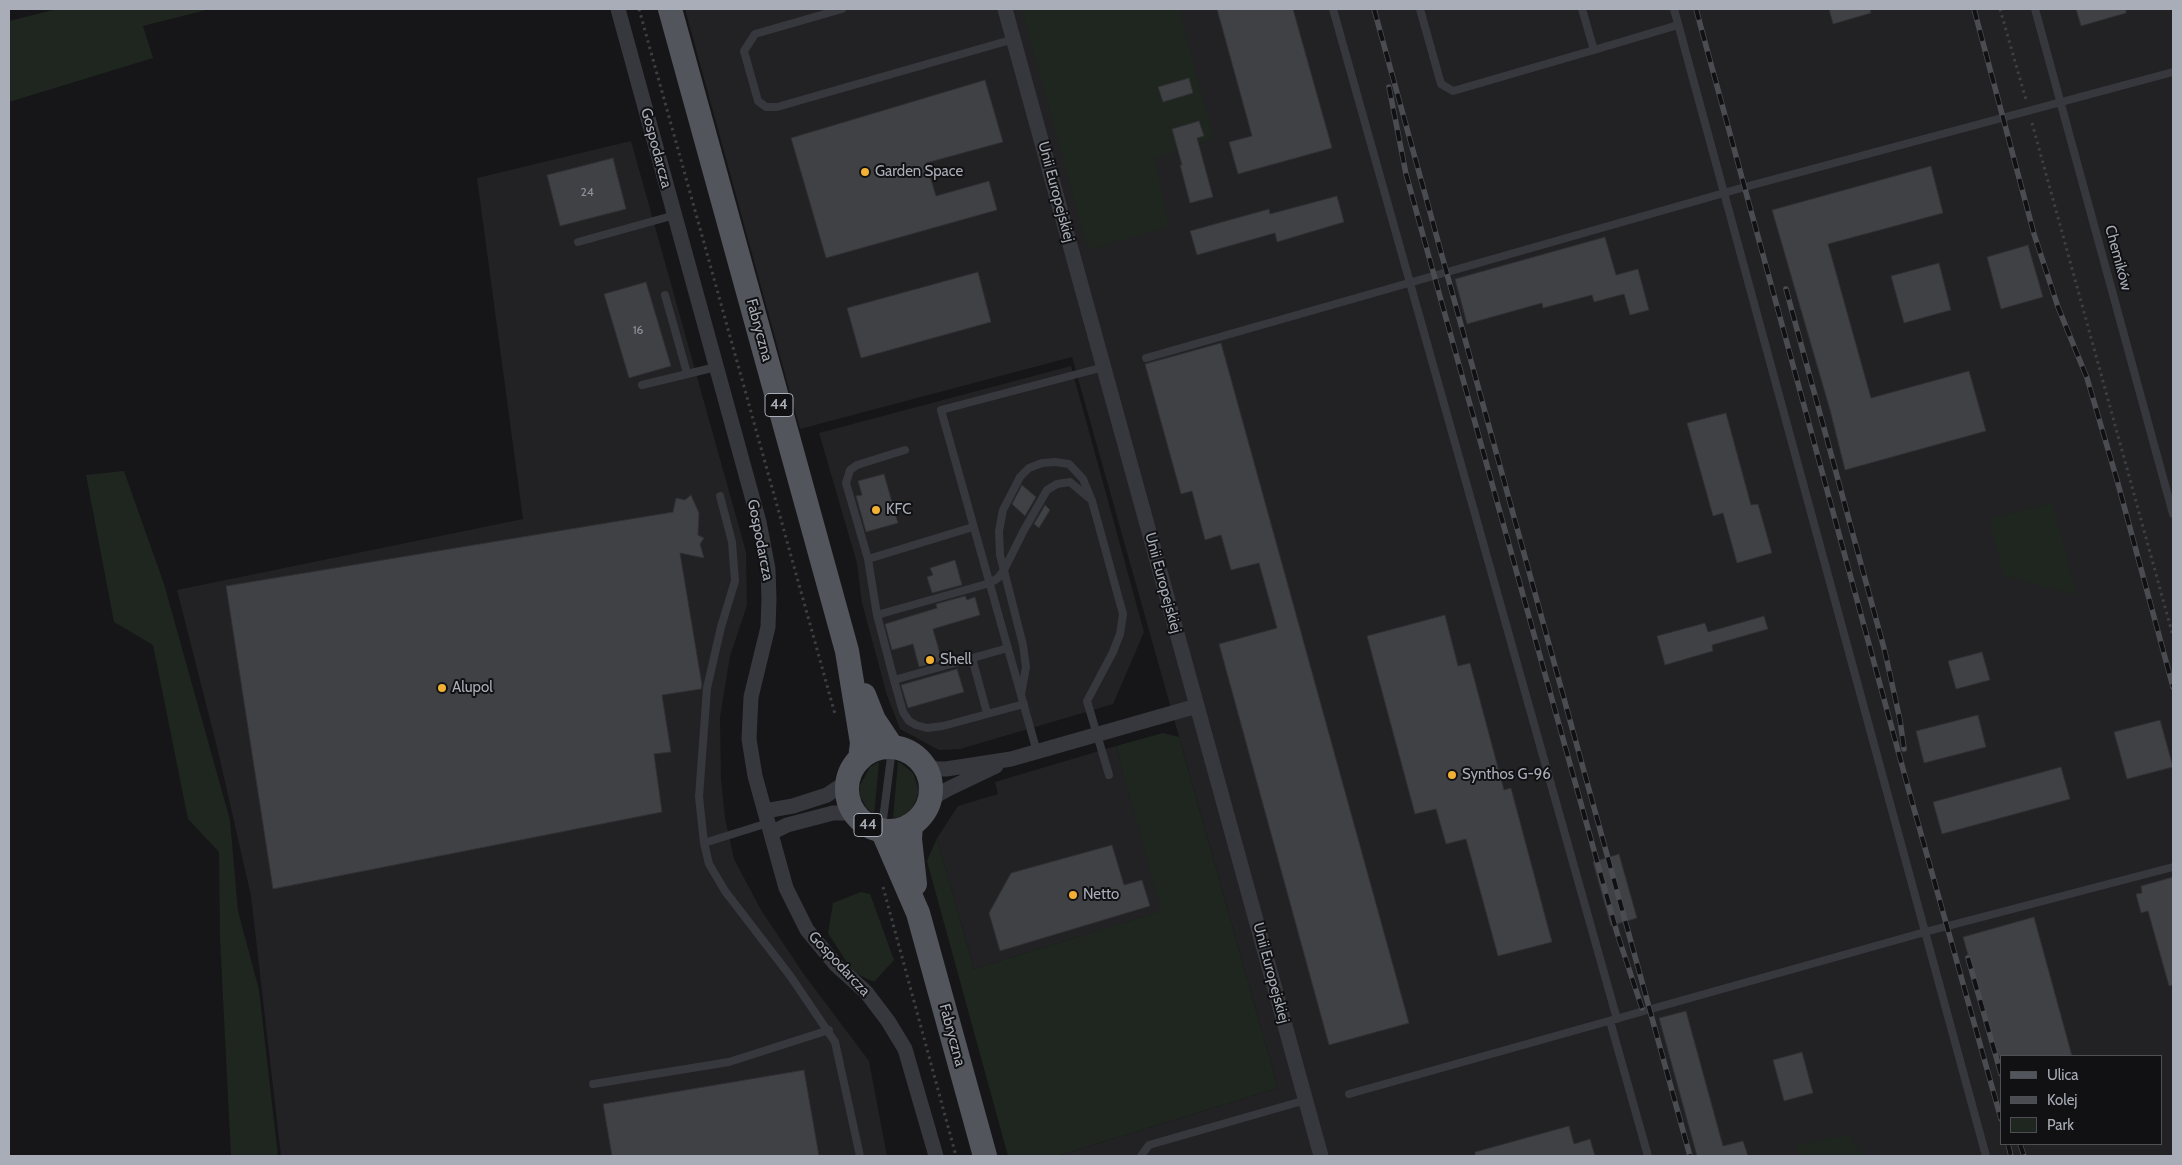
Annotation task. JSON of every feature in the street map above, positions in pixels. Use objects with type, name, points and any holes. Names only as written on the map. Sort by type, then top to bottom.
[{"type":"main road","name":"Fabryczna","points":[[670,9],[847,651],[874,720],[892,747]]},
{"type":"main road","name":"Fabryczna","points":[[847,651],[862,743],[860,759]]},
{"type":"main road","points":[[860,759],[876,749],[892,747],[910,753],[922,764],[930,783],[928,804],[918,819],[911,825]]},
{"type":"main road","name":"44","points":[[860,759],[854,765],[848,781],[849,801],[859,818],[870,826],[882,830],[894,830],[911,825]]},
{"type":"main road","name":"Fabryczna","points":[[911,825],[911,852],[918,913]]},
{"type":"main road","name":"Fabryczna","points":[[882,830],[918,913],[985,1156]]},
{"type":"street","name":"Gospodarcza","points":[[618,9],[759,522],[768,569],[768,627],[751,697],[748,739],[755,776],[786,888],[807,930],[836,965],[866,992],[888,1021],[904,1049],[936,1156]]},
{"type":"street","name":"Unii Europejskiej","points":[[1005,9],[1321,1156]]},
{"type":"street","points":[[922,764],[937,769],[946,769],[1011,759],[1197,706]]},
{"type":"street","points":[[928,804],[939,794],[950,788],[1011,759]]},
{"type":"street","points":[[768,822],[793,806],[827,795],[848,781]]},
{"type":"street","points":[[768,822],[787,825],[832,812],[846,813],[859,818]]},
{"type":"lane","points":[[842,9],[755,34],[744,51],[758,101],[766,107],[777,107],[1014,39]]},
{"type":"lane","points":[[1332,9],[1410,282],[1614,1020],[1648,1156]]},
{"type":"lane","points":[[1420,9],[1441,84],[1454,91],[1678,25]]},
{"type":"lane","points":[[1582,9],[1594,50]]},
{"type":"lane","points":[[1674,9],[1986,1156]]},
{"type":"lane","name":"Chemików","points":[[2035,9],[2173,514]]},
{"type":"lane","points":[[1146,358],[1724,193],[2173,72]]},
{"type":"lane","points":[[578,242],[675,215]]},
{"type":"lane","points":[[665,295],[687,373]]},
{"type":"lane","points":[[642,385],[716,367]]},
{"type":"lane","points":[[1037,752],[941,410],[1104,367]]},
{"type":"lane","points":[[905,450],[856,465],[846,476],[846,483],[868,559],[877,616],[903,712],[909,721],[916,725],[938,727],[1024,704]]},
{"type":"lane","points":[[1021,694],[1026,667],[1023,645],[999,543],[1003,510],[1020,477],[1029,468],[1042,463],[1069,464],[1084,479],[1092,501],[1123,614],[1120,634],[1113,652],[1087,701],[1109,775]]},
{"type":"lane","points":[[877,616],[990,583],[998,578],[1047,490],[1057,484],[1070,482],[1092,501]]},
{"type":"lane","points":[[720,496],[732,542],[735,580],[721,627],[708,688],[699,797],[704,843],[709,864],[725,892],[791,977],[829,1030],[835,1042],[860,1156]]},
{"type":"lane","points":[[868,559],[973,527]]},
{"type":"lane","points":[[894,680],[1008,648]]},
{"type":"lane","points":[[972,658],[987,713]]},
{"type":"lane","points":[[882,830],[892,747]]},
{"type":"lane","points":[[704,843],[768,822]]},
{"type":"lane","points":[[1349,1094],[1925,932],[2173,867]]},
{"type":"lane","points":[[592,1084],[729,1062],[829,1030]]},
{"type":"lane","points":[[1141,1156],[1149,1145],[1306,1100]]},
{"type":"path","points":[[639,9],[837,722]]},
{"type":"path","points":[[2000,9],[2173,636]]},
{"type":"path","points":[[882,884],[956,1156]]},
{"type":"shaded area","points":[[685,9],[2173,9],[2173,1156],[1057,1156],[1278,1088],[1072,357],[800,429]]},
{"type":"shaded area","points":[[631,141],[746,552],[747,605],[730,656],[720,717],[721,779],[725,818],[734,859],[761,910],[803,973],[869,1061],[887,1156],[281,1156],[251,896],[218,751],[177,590],[523,519],[477,178]]},
{"type":"shaded area","points":[[1071,366],[1144,632],[1113,704],[960,749],[939,750],[900,729],[887,695],[862,603],[857,563],[819,433]]},
{"type":"shaded area","points":[[1116,746],[1162,911],[974,969],[937,838],[958,806],[998,794],[995,782]]},
{"type":"green space","points":[[57,9],[210,9],[143,26],[153,58],[9,102],[9,21]]},
{"type":"green space","points":[[1022,9],[1179,9],[1214,139],[1155,158],[1169,227],[1088,250]]},
{"type":"green space","points":[[124,471],[164,584],[230,820],[238,911],[259,990],[278,1156],[231,1156],[220,938],[219,852],[188,819],[153,645],[114,622],[86,475]]},
{"type":"green space","points":[[2052,503],[2077,595],[2004,576],[1989,519]]},
{"type":"green space","points":[[1163,733],[1179,737],[1278,1088],[1057,1156],[1008,1156],[927,861],[937,838],[974,969],[1161,911],[1116,746]]},
{"type":"green space","points":[[898,761],[913,773],[919,790],[912,808],[904,816],[893,818]]},
{"type":"green space","points":[[879,762],[874,815],[866,807],[860,796],[860,785],[870,767]]},
{"type":"green space","points":[[861,892],[870,894],[894,960],[874,982],[853,972],[828,933],[833,903]]},
{"type":"green space","points":[[1848,1135],[1865,1156],[1799,1156],[1796,1145]]},
{"type":"building","points":[[1217,9],[1293,9],[1332,148],[1238,174],[1229,142],[1252,136]]},
{"type":"building","points":[[1829,9],[1870,9],[1871,13],[1833,24]]},
{"type":"building","points":[[2076,9],[2126,9],[2126,13],[2081,26]]},
{"type":"building","points":[[1189,78],[1193,93],[1163,102],[1158,87]]},
{"type":"building","name":"Garden Space","points":[[985,80],[1003,142],[926,163],[936,196],[989,181],[997,210],[826,258],[791,138]]},
{"type":"building","points":[[1199,121],[1204,136],[1197,138],[1213,197],[1190,203],[1172,129]]},
{"type":"building","points":[[613,158],[626,209],[560,226],[547,175]]},
{"type":"building","points":[[1931,166],[1943,213],[1828,244],[1871,398],[1969,371],[1986,431],[1845,470],[1830,410],[1772,210]]},
{"type":"building","points":[[1337,196],[1344,222],[1277,242],[1275,233],[1197,255],[1190,231],[1269,209],[1270,214]]},
{"type":"building","points":[[1605,237],[1616,275],[1638,269],[1649,310],[1630,315],[1624,294],[1594,302],[1592,295],[1543,308],[1542,303],[1467,324],[1455,279]]},
{"type":"building","points":[[2028,245],[2043,297],[2001,309],[1987,257]]},
{"type":"building","points":[[1939,263],[1951,310],[1904,323],[1891,276]]},
{"type":"building","points":[[978,272],[991,322],[861,358],[847,308]]},
{"type":"building","points":[[646,282],[671,366],[629,378],[604,294]]},
{"type":"building","points":[[1221,343],[1409,1023],[1329,1045],[1219,644],[1277,628],[1259,563],[1231,570],[1221,535],[1205,540],[1192,491],[1181,494],[1145,364]]},
{"type":"building","points":[[1726,413],[1751,505],[1758,504],[1772,553],[1737,563],[1723,513],[1713,516],[1687,423]]},
{"type":"building","name":"KFC","points":[[884,474],[898,523],[866,532],[856,496],[862,495],[858,481]]},
{"type":"building","points":[[1022,485],[1036,497],[1025,516],[1012,504]]},
{"type":"building","name":"Alupol","points":[[691,495],[699,513],[698,535],[704,538],[700,544],[704,558],[680,553],[702,685],[701,689],[662,695],[671,752],[654,754],[662,812],[273,889],[226,586],[673,512],[676,498],[685,500]]},
{"type":"building","points":[[1045,505],[1050,510],[1039,528],[1034,524]]},
{"type":"building","points":[[955,560],[962,585],[932,593],[927,577],[933,575],[930,568]]},
{"type":"building","points":[[965,596],[967,600],[975,597],[980,615],[933,629],[942,661],[919,667],[913,644],[892,650],[885,624],[937,608],[936,604]]},
{"type":"building","name":"Synthos G-96","points":[[1445,615],[1458,666],[1470,663],[1504,790],[1511,788],[1552,942],[1498,956],[1466,839],[1446,844],[1436,809],[1415,814],[1367,636]]},
{"type":"building","points":[[1764,616],[1768,629],[1712,645],[1713,651],[1665,665],[1657,636],[1705,623],[1708,632]]},
{"type":"building","points":[[1982,652],[1990,680],[1956,689],[1948,661]]},
{"type":"building","points":[[957,669],[964,692],[908,708],[901,685]]},
{"type":"building","points":[[1978,715],[1986,747],[1924,763],[1916,731]]},
{"type":"building","points":[[2160,720],[2173,767],[2127,779],[2114,732]]},
{"type":"building","points":[[2061,767],[2070,799],[1942,834],[1933,802]]},
{"type":"building","name":"Netto","points":[[1112,845],[1124,885],[1142,880],[1150,906],[1000,951],[989,913],[1011,873]]},
{"type":"building","points":[[1619,854],[1637,918],[1611,926],[1593,862]]},
{"type":"building","points":[[2173,877],[2173,985],[2169,986],[2148,911],[2141,913],[2136,894],[2142,893],[2141,886]]},
{"type":"building","points":[[2034,917],[2072,1055],[1996,1056],[1963,937]]},
{"type":"building","points":[[1686,1011],[1723,1146],[1743,1141],[1748,1156],[1697,1156],[1659,1018]]},
{"type":"building","points":[[1802,1052],[1813,1093],[1784,1101],[1773,1060]]},
{"type":"building","points":[[804,1070],[819,1156],[612,1156],[603,1104]]},
{"type":"building","points":[[1569,1126],[1574,1144],[1590,1139],[1595,1156],[1475,1156],[1475,1152]]},
{"type":"railway","points":[[1374,9],[1690,1156]]},
{"type":"railway","points":[[1696,9],[1909,791],[2000,1115]]},
{"type":"railway","points":[[1974,9],[2034,234],[2058,307],[2087,378],[2117,480],[2173,687]]},
{"type":"railway","points":[[1389,87],[1406,174],[1617,933],[1642,1008]]},
{"type":"railway","points":[[1786,289],[1885,652],[1900,720],[1904,749]]},
{"type":"railway","points":[[1968,958],[2000,1070]]},
{"type":"railway","points":[[2008,1145],[2011,1156]]},
{"type":"railway","points":[[2020,1145],[2024,1156]]},
{"type":"place","name":"Garden Space","points":[[865,172]]},
{"type":"place","name":"KFC","points":[[876,510]]},
{"type":"place","name":"Shell","points":[[930,660]]},
{"type":"place","name":"Alupol","points":[[442,688]]},
{"type":"place","name":"Synthos G-96","points":[[1452,775]]},
{"type":"place","name":"Netto","points":[[1073,895]]}]
